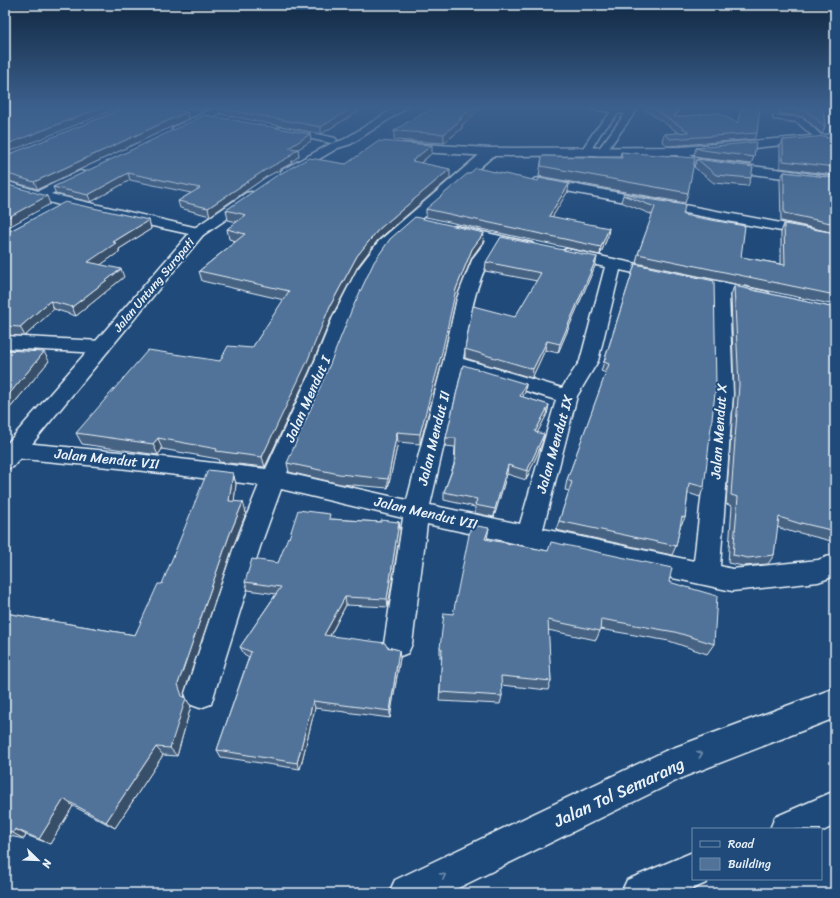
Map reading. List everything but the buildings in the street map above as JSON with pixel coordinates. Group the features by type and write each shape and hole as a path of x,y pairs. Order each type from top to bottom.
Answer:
{"main road":[{"name":"Jalan Untung Suropati","path":"9,455 198,232 269,183 328,149"},
{"path":"405,149 482,164 586,151 681,151 703,149"},
{"path":"681,151 682,156 688,160 700,163 835,181"},
{"name":"Jalan Mendut I","path":"200,693 247,547 273,478 320,373 342,317 365,270 384,244 428,223 482,164"},
{"path":"40,195 92,170"},
{"path":"525,179 835,237"},
{"path":"5,185 66,203 198,232"},
{"path":"52,211 66,203"},
{"path":"428,223 495,239 777,299"},
{"name":"Jalan Mendut II","path":"398,644 416,512 453,362 465,298 481,258 495,239"},
{"name":"Jalan Mendut IX","path":"529,536 567,396 589,360 612,274 613,263"},
{"name":"Jalan Mendut X","path":"706,575 723,394 720,286"},
{"path":"5,342 101,347"},
{"path":"453,362 567,396"},
{"name":"Jalan Mendut VII","path":"9,455 119,460 273,478 416,512 732,580 818,571 835,565"},
{"name":"Jalan Tol Semarang","path":"408,893 677,763 835,702"},
{"path":"789,828 835,808"},
{"path":"640,893 692,870"}]}
